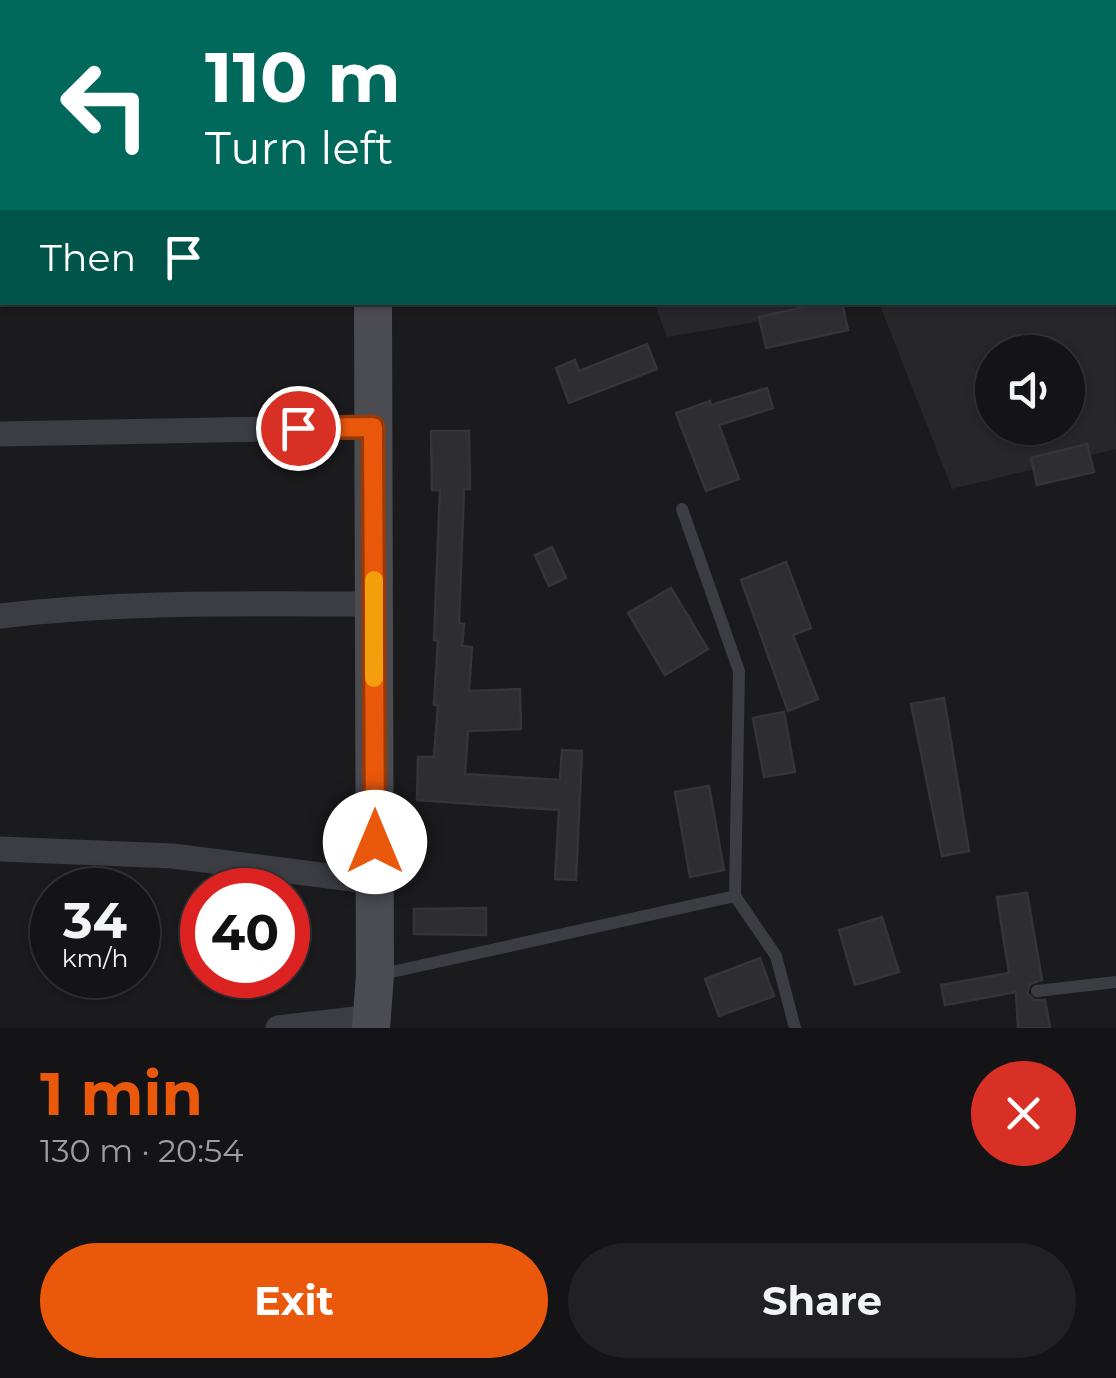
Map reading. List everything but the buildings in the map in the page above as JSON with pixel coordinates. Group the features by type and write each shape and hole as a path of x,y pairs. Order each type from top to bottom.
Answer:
{"street":[{"path":"278,1028 372,1022 376,975 372,305"},
{"path":"0,434 373,427"},
{"path":"0,616 59,609 214,604 374,604"},
{"path":"0,849 173,856 375,882"}],"lane":[{"path":"682,510 739,671 735,896 776,956 795,1028"},
{"path":"376,975 735,896"},
{"path":"1038,991 1116,982"}],"shaded area":[{"path":"655,305 858,305 667,337"},
{"path":"880,305 1116,305 1116,449 952,489"}],"slow traffic":[{"path":"374,580 374,678"}],"route":[{"path":"298,428 373,427 375,842"}]}
